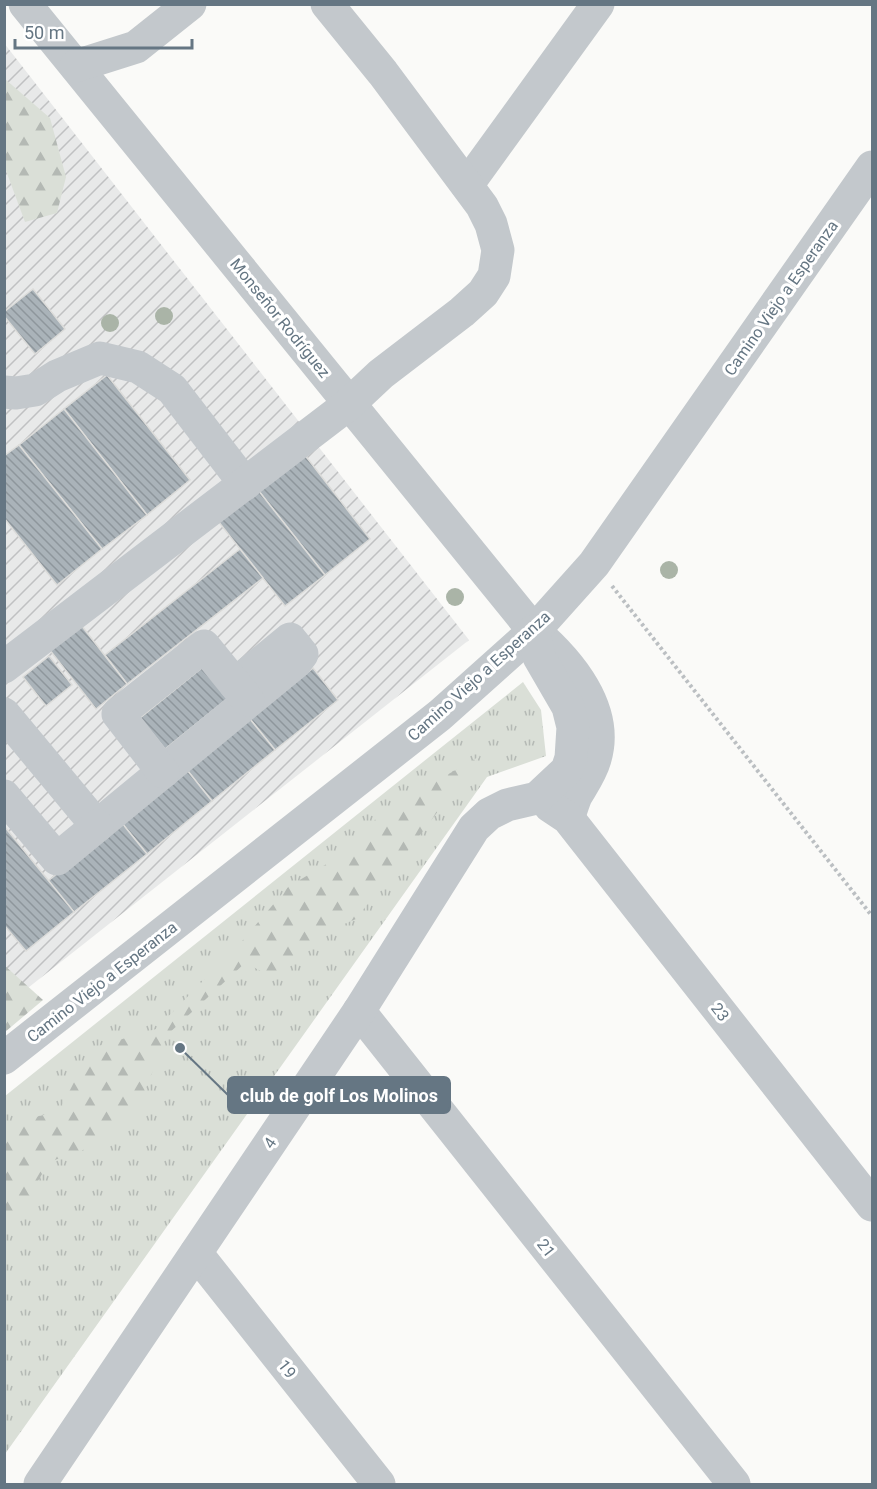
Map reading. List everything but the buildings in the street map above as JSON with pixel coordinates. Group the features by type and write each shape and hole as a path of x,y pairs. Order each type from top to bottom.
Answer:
{"street":[{"name":"Monseñor Rodríguez","path":"25,4 534,631"},
{"path":"76,66 136,47 190,4"},
{"path":"4,667 349,404 410,350 462,312 483,293 494,276 498,250 487,215 383,73 327,4"},
{"path":"467,185 598,4"},
{"name":"Camino Viejo a Esperanza","path":"4,1058 440,715 534,631 594,564 873,167"},
{"path":"4,392 35,390 57,376 100,358 138,367 172,389 245,484"},
{"path":"534,631 539,657 568,707 573,727 574,746 559,799"},
{"path":"44,761 4,794 57,859 163,772 242,693 204,646 118,714 163,772"},
{"path":"4,714 98,826"},
{"name":"4","path":"40,1485 359,1011 474,828 489,814 507,805 559,799"},
{"name":"23","path":"559,799 873,1205"},
{"name":"21","path":"359,1011 734,1485"},
{"name":"19","path":"196,1253 379,1485"}],"path":[{"path":"594,564 873,916"}],"shaded area":[{"path":"4,43 469,640 5,1006 4,1006"}],"green space":[{"path":"5,79 50,118 66,177 57,213 25,222 5,168"},
{"path":"523,682 541,710 546,756 487,777 5,1454 5,1096"},
{"path":"480,756 356,919 316,936 271,976 245,963 167,1035 138,1108 97,1145 49,1162 20,1212 5,1223 5,1125 59,1111 92,1048 156,1029 242,941 288,887 365,841 377,815"},
{"path":"4,965 43,1000 5,1032 4,1032"}],"place":[{"name":"club de golf Los Molinos","path":"180,1048"}]}
